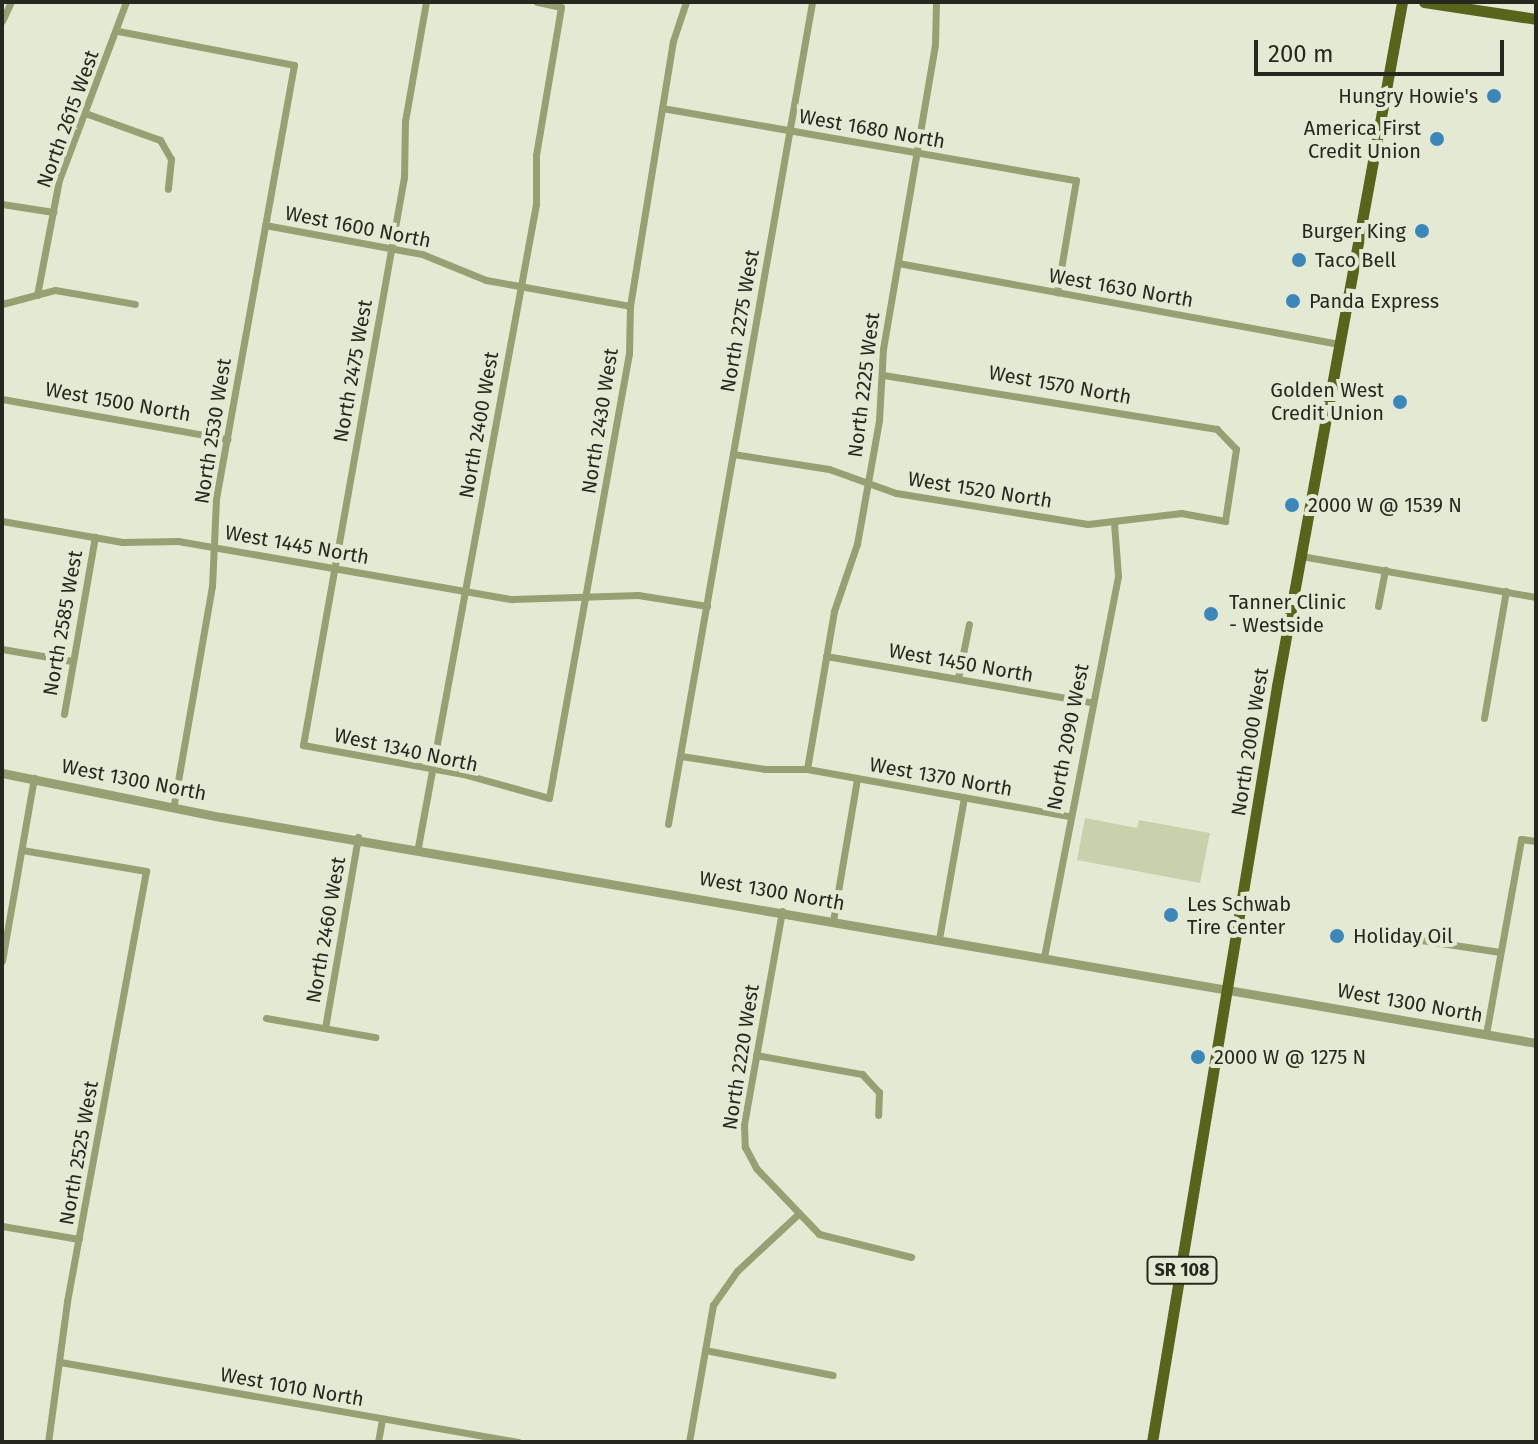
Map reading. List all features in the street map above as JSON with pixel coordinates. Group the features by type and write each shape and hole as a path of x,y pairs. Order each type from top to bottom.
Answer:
{"main road":[{"name":"North 2000 West","path":"1152,1442 1301,556 1402,2"},
{"path":"1424,2 1536,19"}],"street":[{"path":"2,21 11,2"},
{"name":"North 2615 West","path":"37,295 59,180 118,31 126,2"},
{"name":"North 2475 West","path":"303,745 404,177 405,121 426,2"},
{"name":"North 2400 West","path":"418,847 520,286 561,7 537,2"},
{"name":"North 2430 West","path":"549,798 629,353 630,306 673,41 686,2"},
{"name":"North 2275 West","path":"668,824 812,2"},
{"name":"North 2225 West","path":"807,769 826,656 867,484 898,263 935,44 936,2"},
{"name":"North 2530 West","path":"118,31 294,65 227,439 213,547 212,586 174,803"},
{"name":"West 1680 North","path":"662,108 1076,180 1057,292"},
{"path":"85,113 160,140 171,159 168,189"},
{"path":"2,204 53,212"},
{"name":"West 1600 North","path":"265,225 391,248 520,286 630,306"},
{"name":"West 1630 North","path":"898,263 1338,344"},
{"path":"2,304 55,290 135,304"},
{"name":"West 1570 North","path":"883,375 1217,429 1229,437 1236,465 1225,521"},
{"name":"West 1500 North","path":"2,399 227,439"},
{"name":"West 1520 North","path":"733,454 829,469 867,484 1088,524 1181,513 1225,521"},
{"name":"West 1445 North","path":"2,521 95,537 213,547 523,599 586,595"},
{"name":"North 2090 West","path":"1044,957 1090,702 1118,576 1114,523"},
{"name":"North 2585 West","path":"64,714 95,537"},
{"path":"1301,556 1536,597"},
{"path":"1378,606 1385,570"},
{"path":"1484,718 1506,591"},
{"path":"586,595 638,595 707,606"},
{"path":"958,678 969,624"},
{"path":"2,649 72,661"},
{"name":"West 1450 North","path":"826,656 1090,702"},
{"name":"West 1340 North","path":"303,745 433,769 549,798"},
{"name":"West 1370 North","path":"681,756 765,769 807,769 1069,816"},
{"name":"West 1300 North","path":"2,773 174,803 221,817 358,836 1536,1043"},
{"path":"2,961 34,778"},
{"path":"833,921 857,779"},
{"path":"939,939 964,797"},
{"name":"North 2460 West","path":"325,1028 358,836"},
{"path":"1486,1034 1521,839 1536,841"},
{"name":"North 2525 West","path":"22,850 146,871 79,1239 48,1442"},
{"name":"North 2220 West","path":"782,911 756,1055 745,1147 756,1168 797,1215 834,1242 911,1257"},
{"path":"1421,940 1500,952"},
{"path":"266,1018 375,1037"},
{"path":"756,1055 862,1074 879,1092 878,1115"},
{"path":"689,1442 705,1350 722,1288 797,1215"},
{"path":"2,1226 79,1239"},
{"path":"705,1350 833,1375"},
{"name":"West 1010 North","path":"60,1362 518,1442"},
{"path":"378,1442 382,1419"}],"green space":[{"path":"1085,818 1137,828 1139,820 1210,833 1200,883 1077,860"}],"place":[{"name":"Hungry Howie's","path":"1494,96"},
{"name":"America First Credit Union","path":"1437,139"},
{"name":"Burger King","path":"1422,231"},
{"name":"Taco Bell","path":"1299,260"},
{"name":"Panda Express","path":"1293,301"},
{"name":"Golden West Credit Union","path":"1400,402"},
{"name":"2000 W @ 1539 N","path":"1292,505"},
{"name":"Tanner Clinic - Westside","path":"1211,614"},
{"name":"Les Schwab Tire Center","path":"1171,915"},
{"name":"Holiday Oil","path":"1337,936"},
{"name":"2000 W @ 1275 N","path":"1198,1057"}]}
